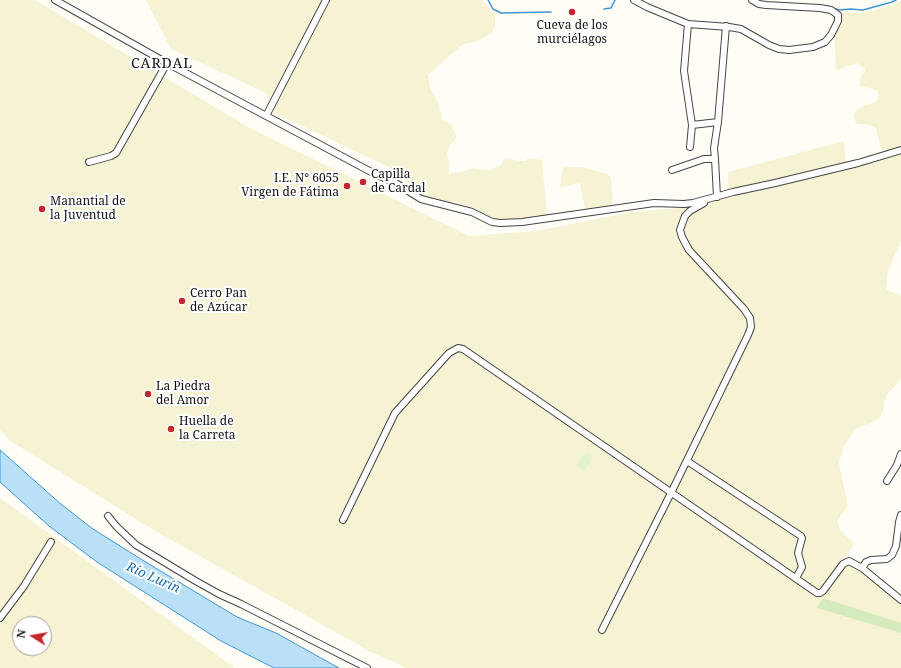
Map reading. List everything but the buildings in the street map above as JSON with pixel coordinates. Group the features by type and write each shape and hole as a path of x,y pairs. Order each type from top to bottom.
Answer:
{"street":[{"path":"55,0 64,2 167,63 375,174 394,182 422,199 472,212 492,222 522,222 654,203 684,204 858,163 901,150"},
{"path":"266,116 326,0"},
{"path":"634,0 647,8 688,24 726,26 741,29 769,45 779,48 800,49 813,47 825,42 831,35 838,21 838,15 831,10 766,5 759,4 752,0"},
{"path":"688,24 684,79 692,125 690,147"},
{"path":"714,198 714,148 718,122 726,26"},
{"path":"89,162 111,156 116,153 167,63"},
{"path":"692,125 718,122"},
{"path":"672,170 704,159 715,159"},
{"path":"602,630 687,461 751,327 750,318 744,309 689,250 682,237 680,230 685,216 690,211 714,198"},
{"path":"343,520 395,414 449,353 458,348 463,349 817,593 820,593 845,562 851,561 862,568 901,600"},
{"path":"887,481 897,465 901,454"},
{"path":"687,461 801,536 798,553 802,567 796,578"},
{"path":"862,568 866,562 871,560 887,559 892,555 896,546 901,515"},
{"path":"108,516 136,545 194,580 367,668"},
{"path":"0,618 24,586 51,542"}],"shaded area":[{"path":"0,0 35,0 250,128 469,236 536,231 632,212 691,207 727,195 781,185 901,154 901,241 888,271 886,289 901,296 901,379 886,396 883,411 880,417 873,422 855,429 843,448 839,463 848,506 837,521 841,531 854,544 844,559 853,564 901,605 901,668 407,668 371,652 155,531 9,440 0,430"},
{"path":"146,0 482,0 495,15 495,28 491,33 480,40 462,45 428,75 430,88 439,104 442,119 451,125 456,135 456,139 451,144 447,153 449,174 473,168 490,170 500,166 505,158 520,161 525,161 528,158 542,160 547,216 496,220 475,208 454,202 443,202 426,198 414,191 403,176 397,171 275,113 266,93 171,49"},
{"path":"901,0 901,145 889,151 881,149 876,128 870,125 857,124 854,119 856,111 861,107 874,103 878,99 878,91 859,85 861,76 866,70 857,63 836,70 834,35 841,25 841,15 839,11 859,13 872,11 893,5"},
{"path":"844,141 846,164 728,191 728,172"},
{"path":"563,167 583,167 608,174 611,179 613,207 585,210 580,183 560,187"},
{"path":"0,498 235,668 0,668"}],"green space":[{"path":"586,451 594,456 584,471 576,465"},
{"path":"823,598 901,623 901,633 817,608"}],"water":[{"name":"Río Lurín","path":"0,450 62,505 93,529 237,617 276,633 339,668 274,668 221,641 97,562 49,526 0,482"}],"waterway":[{"path":"488,0 493,9 501,13 551,12"},
{"path":"604,9 611,8 615,0"},
{"path":"832,8 840,10 863,10 896,0"}],"place":[{"name":"Cueva de los murciélagos","path":"572,12"},
{"name":"Capilla de Cardal","path":"363,182"},
{"name":"I.E. N° 6055 Virgen de Fátima","path":"347,186"},
{"name":"Manantial de la Juventud","path":"42,209"},
{"name":"Cerro Pan de Azúcar","path":"182,301"},
{"name":"La Piedra del Amor","path":"148,394"},
{"name":"Huella de la Carreta","path":"171,429"}],"district":[{"name":"CARDAL","path":"162,64"}]}
